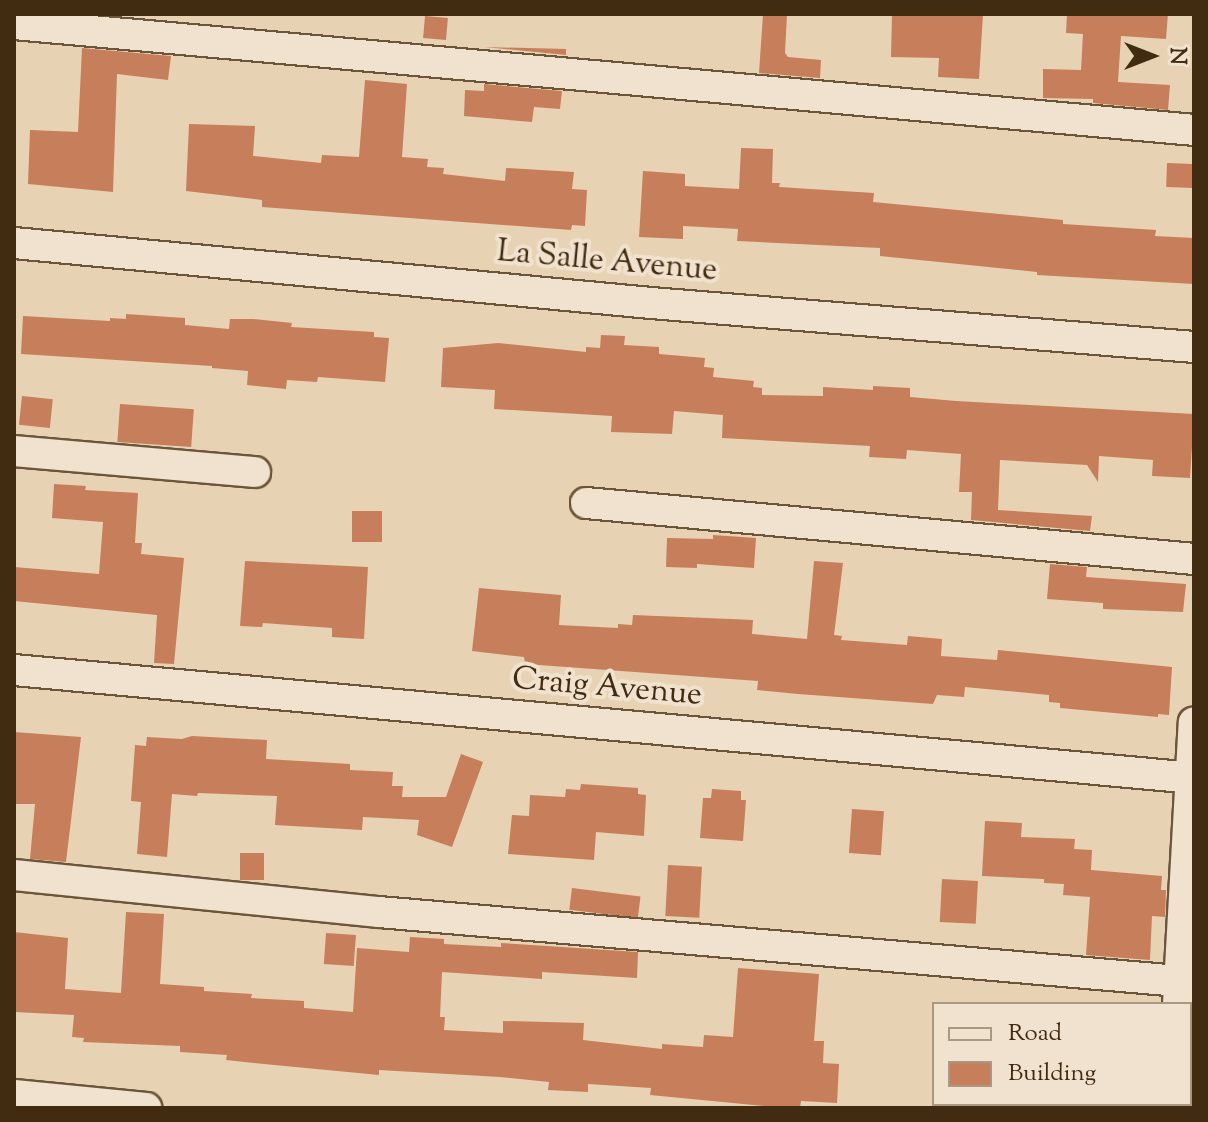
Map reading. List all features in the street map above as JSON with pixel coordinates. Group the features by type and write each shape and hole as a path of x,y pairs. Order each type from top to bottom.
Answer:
{"street":[{"path":"14,24 1194,130"},
{"name":"La Salle Avenue","path":"14,243 651,303 1194,347"},
{"path":"14,451 255,472"},
{"path":"586,503 1194,559"},
{"name":"Craig Avenue","path":"14,670 1193,778"},
{"path":"14,875 1178,993 1194,722"},
{"path":"14,1095 146,1108"}],"building":[{"path":"763,14 787,14 785,53 788,57 821,60 820,78 759,73"},
{"path":"892,14 983,14 979,79 938,77 939,58 891,57"},
{"path":"1067,14 1168,14 1166,39 1121,36 1118,82 1170,85 1168,110 1093,103 1093,99 1043,98 1043,69 1081,70 1083,34 1066,33"},
{"path":"425,16 448,18 446,40 423,38"},
{"path":"484,47 566,49 566,55"},
{"path":"82,48 171,56 168,80 117,74 113,192 28,184 30,130 78,132"},
{"path":"365,80 407,84 402,157 428,159 427,167 444,168 443,174 505,181 506,168 574,172 572,189 587,190 585,226 572,225 571,230 262,207 262,200 186,191 189,124 255,126 253,156 321,163 322,155 359,157"},
{"path":"484,84 562,91 560,109 534,107 532,122 464,116 465,90 484,91"},
{"path":"741,148 773,149 772,183 780,183 779,187 874,193 873,202 1063,220 1063,224 1156,230 1155,236 1194,238 1194,284 1037,275 1037,272 880,256 880,248 737,241 738,229 683,226 683,239 639,237 643,171 685,174 685,186 739,189"},
{"path":"1167,163 1194,164 1193,188 1166,187"},
{"path":"126,314 185,318 185,325 229,329 230,319 253,319 292,323 291,327 374,332 374,337 389,338 385,382 318,377 317,382 287,380 286,389 247,385 248,371 212,366 21,354 23,316 110,321 110,318 126,319"},
{"path":"601,335 625,336 624,345 659,347 659,354 705,358 704,367 714,368 713,377 754,381 753,387 762,388 762,395 823,396 823,387 873,390 873,386 910,388 910,397 1194,414 1190,478 1152,476 1153,460 1099,456 1098,482 1087,465 1000,460 998,510 1092,516 1090,531 971,520 972,492 959,492 961,454 907,450 906,459 869,457 870,446 722,438 723,415 674,411 672,434 611,432 612,416 494,409 495,390 441,387 443,348 498,343 586,352 586,347 600,348"},
{"path":"22,396 53,399 50,428 19,425"},
{"path":"120,404 194,409 191,447 117,442"},
{"path":"54,484 86,486 85,490 138,493 135,543 142,543 141,554 184,558 174,664 154,663 157,615 14,601 14,567 99,574 103,522 52,518"},
{"path":"352,511 382,511 382,542 352,542"},
{"path":"713,535 756,538 754,568 697,564 697,568 666,567 667,538 713,539"},
{"path":"245,561 368,567 364,639 332,637 332,628 263,623 262,627 240,626"},
{"path":"814,561 843,563 834,635 842,636 841,640 907,645 908,636 942,639 941,656 997,660 998,650 1172,667 1169,715 1158,714 1158,717 1060,708 1060,703 1049,702 1049,695 965,687 964,697 937,695 933,704 798,694 757,690 758,681 525,664 524,657 472,651 479,588 561,595 559,625 618,628 618,624 632,625 633,615 753,620 752,634 807,639"},
{"path":"1050,564 1087,567 1086,577 1186,584 1183,612 1103,609 1103,603 1047,599"},
{"path":"14,732 81,737 66,862 30,859 35,804 14,804"},
{"path":"192,736 267,740 266,759 350,764 350,770 393,772 392,786 403,786 402,797 446,797 461,754 483,762 452,847 417,835 419,820 363,817 362,830 275,825 277,796 198,793 197,796 172,794 167,857 137,854 141,802 131,801 135,745 146,746 147,737 182,739"},
{"path":"581,784 638,788 638,794 646,795 644,836 596,832 594,860 508,854 512,815 529,816 530,795 565,797 566,789 580,790"},
{"path":"712,789 741,791 741,800 746,800 743,841 700,838 703,798 711,798"},
{"path":"852,809 884,811 881,855 849,853"},
{"path":"985,821 1022,823 1021,837 1075,839 1074,849 1092,850 1091,870 1162,876 1161,890 1166,890 1165,917 1152,916 1150,960 1086,955 1090,897 1063,895 1064,884 1044,883 1044,879 982,876"},
{"path":"240,853 264,853 264,880 240,880"},
{"path":"668,865 702,867 699,918 665,916"},
{"path":"942,879 978,881 976,924 940,922"},
{"path":"572,888 640,896 638,918 569,910"},
{"path":"126,912 164,914 160,984 252,994 251,998 304,1001 304,1008 353,1012 357,948 409,952 410,937 444,939 444,944 501,947 501,943 638,952 637,978 542,972 542,979 442,972 440,1017 445,1017 444,1030 503,1033 503,1021 584,1023 583,1040 662,1049 662,1044 703,1047 704,1035 733,1037 738,968 819,974 814,1041 824,1041 823,1063 839,1064 837,1103 801,1101 800,1108 774,1107 650,1095 651,1088 588,1084 588,1092 548,1090 549,1082 500,1077 379,1070 379,1075 226,1060 227,1055 180,1052 180,1046 83,1042 84,1038 72,1037 74,1015 14,1012 14,932 68,938 65,989 121,993"},
{"path":"326,933 356,935 354,966 324,964"}]}
